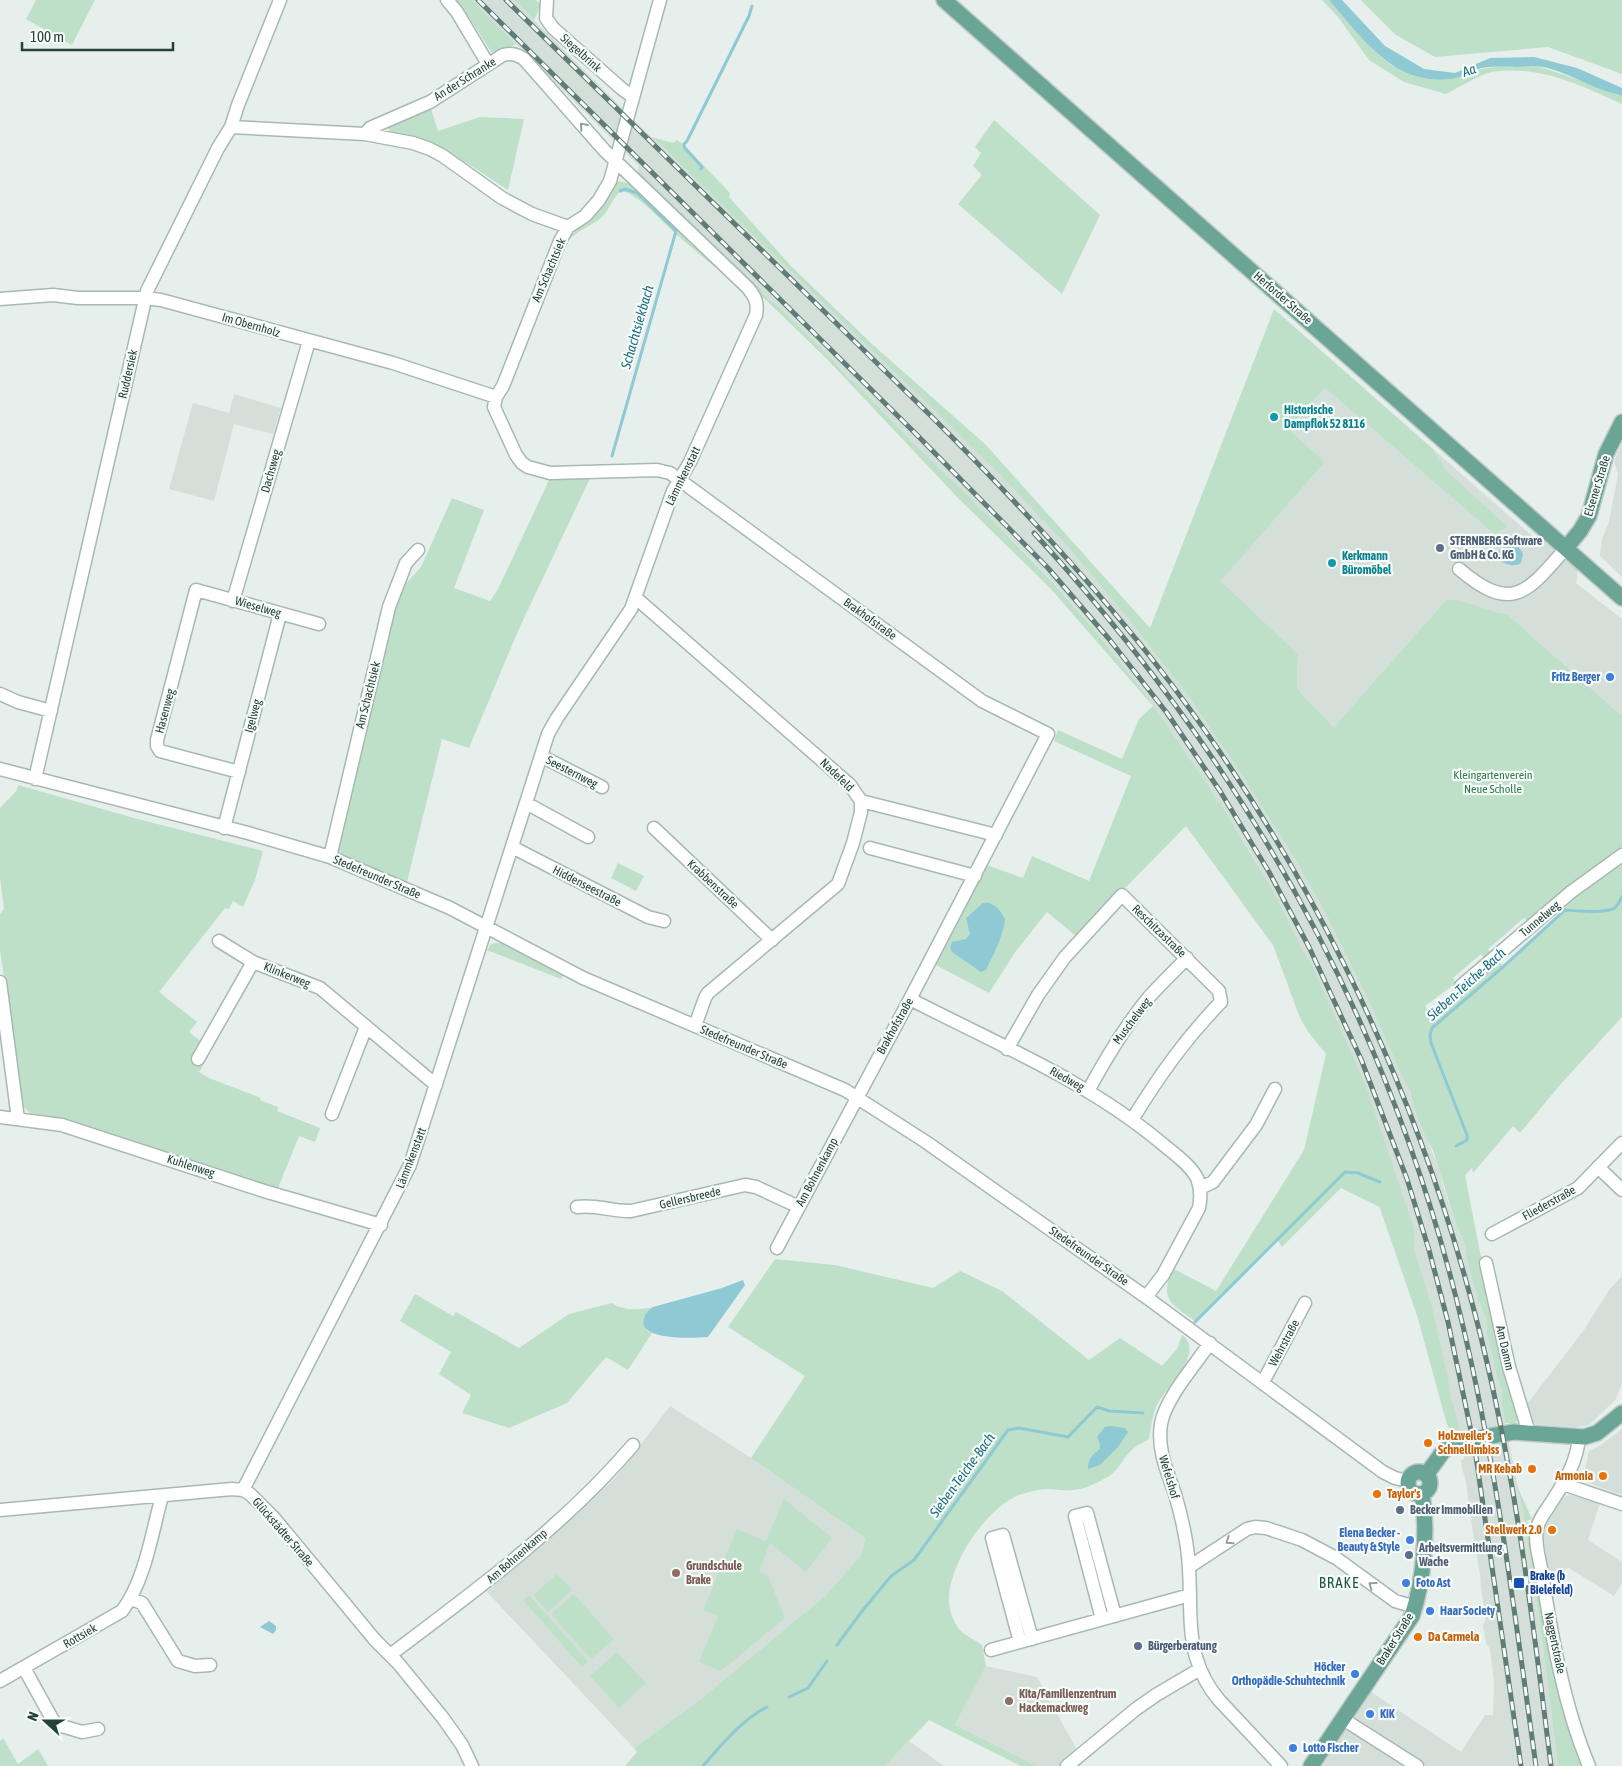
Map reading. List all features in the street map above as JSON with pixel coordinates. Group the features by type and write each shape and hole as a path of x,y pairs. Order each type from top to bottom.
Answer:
{"main road":[{"name":"Herforder Straße","path":"944,0 1622,598"},
{"name":"Elsener Straße","path":"1566,548 1580,532 1589,516 1606,454 1622,422"},
{"path":"1426,1475 1442,1453 1454,1444 1507,1433 1579,1437 1597,1433 1622,1413"},
{"path":"1419,1472 1426,1475 1430,1481 1427,1491 1422,1494 1412,1491 1408,1486 1408,1481 1414,1473 1419,1472"},
{"name":"Braker Straße","path":"1311,1766 1409,1622 1419,1593 1425,1530 1422,1494"}],"street":[{"name":"Ruddersiek","path":"36,774 146,298 218,148 231,127 280,0"},
{"path":"447,0 457,12 488,64"},
{"name":"Siegelbrink","path":"547,0 546,18 554,28 622,89 633,96"},
{"name":"Am Schachtsiek","path":"495,402 560,241 568,227 585,216 599,200 610,182 660,0"},
{"name":"An der Schranke","path":"365,134 370,128 430,102 503,55 512,53 524,59 616,162"},
{"path":"231,127 365,134 413,143 430,149 467,172 502,198 532,214 568,227"},
{"name":"Lämmkenstatt","path":"243,1490 381,1225 410,1165 548,734 556,718 631,609 673,491 690,462 756,315 756,297 748,288 616,162"},
{"name":"Im Obernholz","path":"0,299 52,295 78,298 146,298 162,300 393,363 495,402"},
{"name":"Dachsweg","path":"233,600 309,341"},
{"name":"Brakhofstraße","path":"495,402 516,455 522,463 537,470 550,473 657,470 670,474 982,702 1048,734 910,1000 857,1097"},
{"path":"1459,569 1482,587 1494,593 1507,595 1520,592 1531,586 1566,548"},
{"name":"Am Schachtsiek","path":"332,851 389,607 406,563 418,550"},
{"name":"Wieselweg","path":"196,590 319,624"},
{"name":"Hasenweg","path":"196,590 157,746 160,751 239,772"},
{"name":"Nadefeld","path":"636,598 850,785 861,801 861,812 853,843 838,884 708,992 695,1026"},
{"name":"Igelweg","path":"225,823 280,614"},
{"path":"0,694 18,702 51,711"},
{"name":"Seesternweg","path":"541,756 602,787"},
{"name":"Stedefreunder Straße","path":"0,770 36,774 225,823 248,833 332,851 487,927 578,976 827,1082 857,1097 926,1142 1146,1297 1383,1472 1395,1478 1408,1481"},
{"path":"861,801 996,835"},
{"path":"526,803 588,837"},
{"name":"Krabbenstraße","path":"654,828 772,940"},
{"name":"Hiddenseestraße","path":"512,847 648,917 664,921"},
{"path":"870,848 975,876"},
{"name":"Tunnelweg","path":"1461,986 1571,892 1622,855"},
{"name":"Reschitzastraße","path":"1007,1049 1038,995 1065,957 1122,895 1219,991 1220,1002 1174,1054 1132,1120"},
{"name":"Klinkerweg","path":"219,941 253,962 320,988 436,1085"},
{"name":"Muschelweg","path":"1088,1091 1103,1063 1133,1018 1187,958"},
{"name":"Klinkerweg","path":"198,1059 253,962"},
{"path":"0,982 18,1119"},
{"name":"Riedweg","path":"910,1000 1088,1091 1132,1120 1187,1165 1197,1178 1200,1188"},
{"path":"332,1114 366,1027"},
{"path":"1146,1297 1163,1275 1195,1216 1201,1198 1200,1188 1213,1182 1256,1125 1275,1089"},
{"name":"Am Bohnenkamp","path":"777,1248 857,1097"},
{"name":"Kuhlenweg","path":"0,1117 62,1124 264,1190 381,1225"},
{"name":"Fliederstraße","path":"1492,1234 1578,1188 1622,1143"},
{"path":"1598,1167 1622,1190"},
{"name":"Gellersbreede","path":"577,1207 591,1206 621,1212 632,1212 750,1185 799,1207"},
{"name":"Am Damm","path":"1486,1263 1509,1367 1529,1433"},
{"name":"Wehrstraße","path":"1263,1382 1305,1303"},
{"name":"Wefelshof","path":"1210,1343 1171,1399 1164,1413 1160,1433 1162,1456 1177,1504 1189,1567 1192,1639 1204,1679 1219,1700 1281,1766"},
{"name":"Naggertstraße","path":"1579,1437 1575,1460 1563,1484 1539,1522 1536,1538 1560,1668 1574,1725 1589,1766"},
{"name":"Am Bohnenkamp","path":"390,1655 481,1587 567,1513 602,1480 633,1445"},
{"path":"1563,1484 1622,1504"},
{"name":"Glückstädter Straße","path":"0,1510 232,1489 243,1490 256,1499 274,1518 454,1732 472,1766"},
{"name":"Rottsiek","path":"0,1681 122,1611 131,1599 138,1582 162,1496"},
{"path":"1087,1513 1109,1617 1075,1516 1087,1513"},
{"path":"1189,1567 1248,1529 1255,1527 1266,1528 1302,1540 1323,1550 1394,1601 1415,1607"},
{"path":"1003,1535 1026,1640 992,1538 1003,1535"},
{"path":"991,1650 1190,1595"},
{"path":"131,1599 142,1603 178,1661 195,1666 210,1665"},
{"path":"24,1668 55,1724 82,1732 98,1729"},
{"path":"1067,1766 1156,1694 1200,1669"},
{"path":"1343,1718 1417,1766"}],"shaded area":[{"path":"472,0 514,0 637,123 1003,478 1069,548 1130,621 1189,697 1295,859 1323,908 1372,1008 1400,1072 1408,1085 1414,1108 1440,1171 1443,1186 1465,1245 1477,1297 1486,1318 1487,1334 1502,1391 1501,1399 1523,1512 1542,1639 1558,1766 1322,1766 1371,1692 1461,1752 1485,1715 1493,1715 1494,1683 1490,1649 1486,1643 1483,1626 1486,1619 1466,1482 1462,1468 1461,1460 1464,1459 1460,1432 1453,1434 1447,1424 1417,1315 1264,878 1254,858 1220,803 1217,803 1208,785 1149,699 1056,585 970,497 911,441 858,385 847,377 832,359 775,303 768,299 759,287 638,170 639,166"},
{"path":"1325,388 1494,534 1508,527 1446,470 1433,449 1539,542 1545,540 1578,570 1576,583 1622,619 1622,716 1507,614 1484,610 1469,603 1446,600 1334,727 1301,693 1297,685 1298,654 1221,581 1325,462 1288,430"},
{"path":"234,394 281,408 273,434 234,424 214,501 169,489 193,403 229,413"},
{"path":"1622,443 1622,577 1600,556 1602,539 1609,522 1618,474 1614,461"},
{"path":"1622,1276 1622,1383 1616,1399 1589,1425 1576,1427 1535,1424 1529,1419 1524,1408 1584,1330 1609,1290"},
{"name":"Grundschule Brake","path":"670,1406 751,1458 865,1538 862,1554 826,1595 702,1698 634,1748 487,1592 616,1477"},
{"path":"1622,1429 1622,1495 1591,1484 1586,1480 1584,1473 1589,1451 1601,1445"},
{"path":"1570,1495 1600,1503 1588,1540 1622,1562 1622,1583 1614,1596 1569,1568 1548,1573 1543,1531 1559,1502 1564,1497"},
{"name":"Kita/Familienzentrum Hackemackweg","path":"986,1666 1037,1677 1078,1752 1061,1766 1037,1766 955,1725"},
{"path":"909,1741 944,1766 885,1766"}],"green space":[{"path":"36,0 95,0 72,45 26,19"},
{"path":"455,0 472,0 516,44 494,56 463,8"},
{"path":"514,0 536,0 541,5 534,20"},
{"path":"1322,0 1329,0 1373,50 1391,65 1467,76 1475,70 1500,66 1534,65 1622,96 1622,104 1559,78 1527,71 1487,73 1446,94 1404,82 1369,60 1338,17"},
{"path":"1361,0 1622,0 1622,74 1548,47 1435,57 1396,35"},
{"path":"430,106 438,131 480,117 524,119 508,190 470,165 435,147 392,134 386,125"},
{"path":"994,120 1100,215 1062,294 958,204 982,175 973,166 981,153 975,147"},
{"name":"Kleingartenverein Neue Scholle","path":"652,137 673,143 677,140 684,145 730,193 729,197 792,267 872,344 985,444 1150,628 1274,309 1433,449 1446,470 1508,527 1494,534 1325,388 1288,429 1325,462 1221,581 1298,654 1297,685 1301,693 1334,727 1446,600 1459,600 1507,614 1622,716 1622,849 1573,883 1529,922 1524,918 1488,949 1492,954 1485,959 1481,954 1453,978 1456,983 1425,1006 1432,1017 1500,963 1503,965 1581,893 1622,863 1622,1017 1559,1086 1520,1133 1513,1126 1473,1173 1472,1168 1465,1175 1480,1252 1519,1418 1515,1424 1505,1423 1501,1399 1502,1391 1487,1334 1486,1318 1477,1297 1465,1245 1456,1224 1433,1150 1414,1108 1410,1091 1323,908 1295,859 1243,777 1189,697 1130,621 1069,548 1003,478 933,409"},
{"path":"638,170 759,287 768,299 775,303 832,359 847,377 858,385 911,441 985,512 1055,585 1092,627 1149,699 1208,785 1217,803 1220,802 1274,893 1313,967 1366,1086 1414,1228 1414,1250 1432,1307 1451,1400 1460,1431 1453,1434 1447,1424 1417,1315 1380,1207 1341,1188 1282,1247 1277,1239 1195,1321 1170,1301 1167,1282 1174,1269 1216,1291 1304,1150 1326,1054 1300,1018 1273,945 1186,826 1077,937 1047,912 1016,951 989,993 934,964 987,865 1023,878 1032,856 1089,881 1131,776 1054,741 1058,730 1122,759 1139,719 1153,706 1050,588 957,497 826,358 636,175"},
{"path":"619,181 631,184 733,282 643,203 628,193 621,191 602,217 571,238 569,237 601,204 613,185"},
{"path":"551,476 591,476 518,631 469,748 442,739 407,882 342,855 337,847 385,646 401,589 421,567 452,498 484,510 454,588 490,601 498,589"},
{"path":"18,785 134,818 263,851 255,880 243,907 233,901 229,909 225,908 159,992 197,1022 189,1032 202,1042 192,1060 203,1066 199,1072 209,1078 261,1098 260,1100 278,1107 277,1111 320,1128 315,1142 299,1136 278,1188 65,1118 34,1114 23,1106 0,950 0,914 4,909 0,877 0,808 17,790"},
{"path":"618,863 644,876 636,891 611,878"},
{"path":"503,943 563,975 561,979 487,950 491,944"},
{"path":"775,1259 835,1265 933,1288 960,1271 1002,1291 1089,1360 1120,1338 1162,1366 1177,1349 1182,1335 1188,1342 1187,1360 1157,1405 1149,1439 1130,1451 1113,1473 1094,1484 1078,1490 1049,1489 1034,1491 1019,1495 1006,1502 980,1527 959,1560 949,1595 950,1610 952,1617 963,1633 982,1645 986,1666 955,1725 1037,1766 1021,1766 929,1720 885,1766 625,1766 637,1752 634,1748 702,1698 826,1595 862,1554 865,1538 751,1458 805,1376 728,1327"},
{"path":"415,1294 453,1316 456,1312 519,1348 569,1314 612,1303 616,1306 632,1309 653,1307 649,1310 647,1331 652,1333 628,1370 606,1357 567,1403 509,1428 462,1413 471,1395 439,1374 451,1352 400,1321"},
{"path":"1518,1488 1532,1519 1527,1521 1528,1528 1531,1530 1550,1654 1570,1733 1582,1766 1558,1766 1542,1639"},
{"path":"784,1499 832,1538 806,1572 770,1543 759,1572 768,1576 785,1618 721,1671 699,1662 718,1616 703,1610 737,1529 766,1541"},
{"path":"557,1574 572,1590 548,1612 533,1595"},
{"path":"574,1594 614,1639 591,1659 551,1614"},
{"path":"529,1595 588,1661 582,1667 523,1600"},
{"path":"617,1652 646,1683 619,1708 590,1676"},
{"path":"3,1738 18,1764 38,1749 48,1766 0,1766 0,1741"}],"water":[{"name":"Aa","path":"1329,0 1342,0 1385,46 1424,69 1455,73 1490,58 1534,57 1577,68 1622,88 1622,96 1540,66 1485,67 1455,78 1434,79 1415,76 1398,68 1368,45"},
{"path":"1507,545 1519,547 1523,554 1521,563 1515,565 1508,564 1502,562 1497,557 1498,551"},
{"path":"983,903 990,903 999,909 1005,919 1003,931 995,952 986,970 981,972 952,952 950,948 952,942 966,939 970,934 966,918"},
{"path":"743,1280 745,1285 708,1337 669,1337 658,1335 649,1331 644,1326 645,1315 653,1307 722,1288"},
{"path":"1105,1427 1125,1428 1128,1432 1118,1447 1100,1465 1088,1469 1090,1459 1100,1448 1097,1437"},
{"path":"269,1621 276,1626 273,1634 260,1627"}],"waterway":[{"name":"Schachtsiekbach","path":"701,169 702,167 684,147 684,144 749,16 752,6"},
{"name":"Schachtsiekbach","path":"612,456 676,231 637,193 625,189 620,191"},
{"name":"Sieben-Teiche-Bach","path":"1456,1146 1467,1140 1467,1135 1431,1043 1430,1035 1432,1028 1565,910 1602,911 1613,909 1622,896"},
{"name":"Sieben-Teiche-Bach","path":"1195,1322 1345,1172 1358,1173 1380,1182"},
{"name":"Sieben-Teiche-Bach","path":"837,1645 891,1576 914,1560 1008,1430 1019,1428 1068,1437 1097,1407 1109,1411 1143,1413"},
{"name":"Sieben-Teiche-Bach","path":"789,1697 808,1688 827,1661"},
{"name":"Sieben-Teiche-Bach","path":"703,1766 741,1725 767,1707"}],"railway":[{"path":"478,0 914,432 1048,568 1109,639 1167,713 1220,791 1269,872 1309,947 1361,1059 1407,1179 1429,1250 1448,1322 1475,1450 1521,1766"},
{"path":"506,0 931,416 1045,534 1152,659 1207,733 1257,809 1304,889 1347,970 1385,1053 1420,1139 1450,1226 1475,1314 1501,1426 1537,1652 1551,1766"},
{"path":"1034,533 1109,620 1179,710 1242,803 1299,900 1350,1000 1394,1104 1432,1211 1462,1322 1474,1377 1495,1487 1513,1599 1536,1766"}],"place":[{"name":"Historische Dampflok 52 8116","path":"1274,417"},
{"name":"STERNBERG Software GmbH & Co. KG","path":"1440,548"},
{"name":"Kerkmann Büromöbel","path":"1332,563"},
{"name":"Fritz Berger","path":"1610,677"},
{"name":"Holzweiler's Schnellimbiss","path":"1428,1443"},
{"name":"MR Kebab","path":"1532,1469"},
{"name":"Armonia","path":"1603,1476"},
{"name":"Taylor's","path":"1377,1494"},
{"name":"Becker Immobilien","path":"1400,1510"},
{"name":"Stellwerk 2.0","path":"1552,1530"},
{"name":"Elena Becker - Beauty & Style","path":"1410,1540"},
{"name":"Arbeitsvermittlung Wache","path":"1409,1555"},
{"name":"Grundschule Brake","path":"676,1573"},
{"name":"Foto Ast","path":"1406,1583"},
{"name":"Brake (b Bielefeld)","path":"1519,1583"},
{"name":"Haar Society","path":"1430,1611"},
{"name":"Da Carmela","path":"1418,1637"},
{"name":"Bürgerberatung","path":"1138,1646"},
{"name":"Höcker Orthopädie-Schuhtechnik","path":"1355,1674"},
{"name":"Kita/Familienzentrum Hackemackweg","path":"1009,1701"},
{"name":"KiK","path":"1370,1714"},
{"name":"Lotto Fischer","path":"1293,1748"}],"district":[{"name":"BRAKE","path":"1339,1583"}]}
